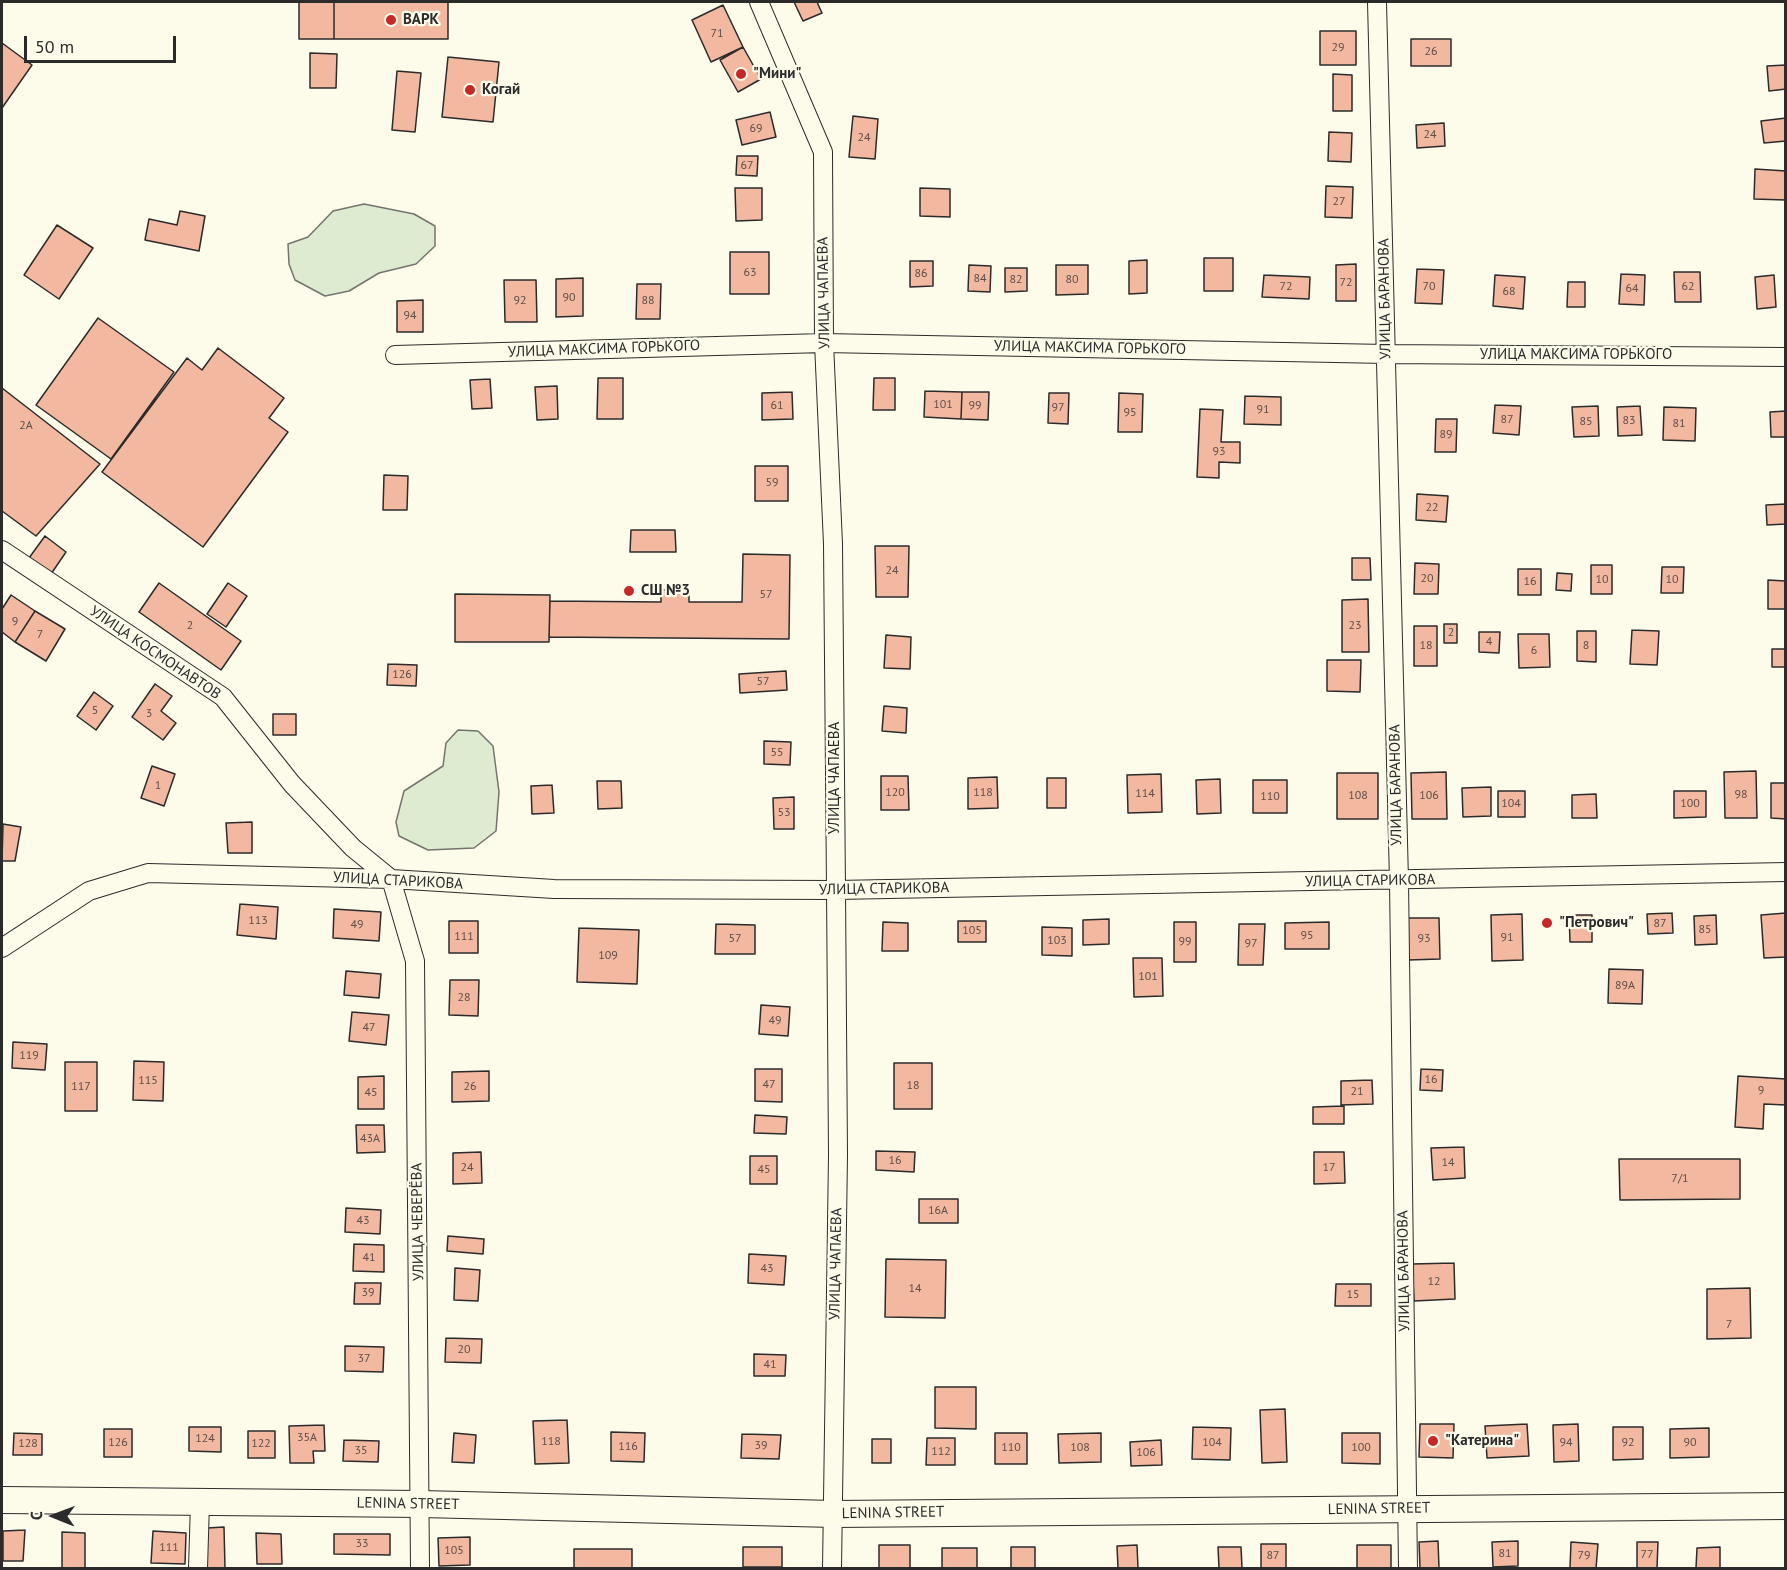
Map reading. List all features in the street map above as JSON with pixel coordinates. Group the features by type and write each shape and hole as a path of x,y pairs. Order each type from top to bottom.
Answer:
{"street":[{"name":"УЛИЦА ЧАПАЕВА","path":"759,2 823,152 824,343 833,544 838,1155 832,1569"},
{"name":"УЛИЦА БАРАНОВА","path":"1377,2 1399,881 1408,1569"},
{"name":"УЛИЦА МАКСИМА ГОРЬКОГО","path":"395,355 824,343 1386,354 1785,357"},
{"name":"УЛИЦА КОСМОНАВТОВ","path":"2,550 223,698 292,784 353,848 391,879"},
{"name":"УЛИЦА СТАРИКОВА","path":"2,948 89,891 148,873 391,879 554,889 836,890 1785,872"},
{"name":"УЛИЦА ЧЕВЕРЁВА","path":"391,879 415,961 420,1569"},
{"name":"LENINA STREET","path":"2,1500 421,1504 834,1514 1785,1506"},
{"path":"198,1569 200,1503"}],"green space":[{"path":"364,204 414,214 435,226 435,246 416,264 379,273 349,291 325,296 295,280 289,264 288,244 308,237 333,211"},
{"path":"458,730 478,731 493,746 499,792 496,831 474,848 428,850 399,836 396,822 404,791 443,766 446,743"}],"building":[{"path":"299,2 334,2 334,39 299,39"},
{"name":"ВАРК","path":"334,2 448,2 448,39 334,39"},
{"path":"794,2 817,2 822,13 803,21"},
{"path":"723,5 743,47 711,62 692,20"},
{"path":"1320,31 1356,31 1356,65 1320,65"},
{"path":"1411,39 1451,39 1451,66 1411,66"},
{"path":"2,43 32,65 2,108"},
{"path":"743,47 761,79 738,92 720,60"},
{"path":"310,53 337,54 336,88 310,88"},
{"name":"Когай","path":"448,57 499,62 493,122 442,117"},
{"path":"1786,65 1786,89 1769,91 1767,66"},
{"path":"397,71 421,73 415,132 392,130"},
{"path":"1333,74 1352,75 1352,111 1333,111"},
{"path":"770,112 776,137 742,145 736,120"},
{"path":"853,116 878,119 875,159 849,157"},
{"path":"1786,118 1786,141 1764,143 1761,121"},
{"path":"1444,123 1445,146 1417,148 1416,125"},
{"path":"1329,132 1352,133 1351,162 1328,161"},
{"path":"737,156 758,156 757,176 736,175"},
{"path":"1755,169 1786,171 1786,200 1754,199"},
{"path":"1326,186 1353,187 1352,218 1325,217"},
{"path":"735,188 762,188 762,220 736,221"},
{"path":"920,188 950,189 950,217 920,216"},
{"path":"180,211 205,216 199,251 145,240 149,219 177,225"},
{"path":"57,225 93,248 59,299 24,275"},
{"path":"730,252 769,252 769,294 730,294"},
{"path":"1204,258 1233,258 1233,291 1204,291"},
{"path":"1147,260 1147,293 1129,294 1129,261"},
{"path":"910,261 933,261 933,286 910,287"},
{"path":"1356,264 1356,301 1336,301 1336,265"},
{"path":"969,265 991,266 990,292 968,291"},
{"path":"1056,265 1088,265 1088,294 1056,295"},
{"path":"1005,268 1027,268 1027,291 1005,292"},
{"path":"1417,269 1444,270 1442,304 1415,303"},
{"path":"1674,272 1700,272 1701,302 1675,302"},
{"path":"1621,274 1645,275 1644,305 1619,304"},
{"path":"1264,275 1310,277 1309,299 1262,297"},
{"path":"1495,275 1525,277 1523,309 1493,306"},
{"path":"1774,275 1776,307 1757,309 1755,277"},
{"path":"583,278 583,316 556,317 556,279"},
{"path":"504,280 536,280 537,322 505,322"},
{"path":"1568,282 1585,282 1585,307 1567,307"},
{"path":"637,284 661,284 660,319 636,319"},
{"path":"423,300 423,332 397,332 397,301"},
{"path":"98,318 174,372 111,459 36,405"},
{"path":"218,348 284,398 269,418 288,432 203,547 102,472 187,358 202,370"},
{"path":"598,378 623,378 623,419 597,419"},
{"path":"874,378 895,378 895,410 873,410"},
{"path":"490,379 492,408 472,409 470,380"},
{"path":"557,386 558,419 537,420 535,387"},
{"path":"2,388 100,464 36,536 2,511"},
{"path":"925,391 962,392 961,419 924,417"},
{"path":"792,392 793,419 762,420 762,393"},
{"path":"962,392 989,392 988,420 961,419"},
{"path":"1049,393 1069,393 1068,424 1048,423"},
{"path":"1119,393 1143,394 1142,432 1118,432"},
{"path":"1245,396 1281,397 1281,425 1244,424"},
{"path":"1495,405 1521,406 1519,435 1493,433"},
{"path":"1598,406 1599,436 1574,437 1572,407"},
{"path":"1640,406 1642,435 1618,436 1617,407"},
{"path":"1664,407 1696,408 1695,441 1663,440"},
{"path":"1200,409 1223,410 1221,442 1240,442 1240,463 1219,462 1219,478 1197,477"},
{"path":"1786,411 1786,437 1771,437 1770,412"},
{"path":"1436,419 1457,419 1456,452 1435,452"},
{"path":"755,466 788,466 788,501 755,501"},
{"path":"384,475 408,476 407,510 383,510"},
{"path":"1417,494 1448,496 1446,522 1416,520"},
{"path":"1786,504 1786,524 1767,525 1766,505"},
{"path":"631,530 675,530 676,552 630,552"},
{"path":"45,536 66,552 51,574 29,558"},
{"path":"875,546 909,546 908,597 876,597"},
{"path":"743,554 790,555 789,639 549,637 550,601 661,602 661,590 689,590 689,602 742,602"},
{"path":"1352,558 1370,558 1371,580 1352,580"},
{"path":"1415,563 1439,564 1438,594 1414,594"},
{"path":"1591,565 1612,565 1612,594 1591,594"},
{"path":"1662,567 1684,567 1683,593 1661,593"},
{"path":"1518,569 1541,569 1541,595 1518,595"},
{"path":"1557,573 1572,574 1571,591 1556,590"},
{"path":"1768,580 1786,581 1786,609 1768,609"},
{"path":"159,583 241,641 221,670 139,612"},
{"path":"228,583 247,596 226,627 207,614"},
{"path":"455,594 550,595 549,642 455,642"},
{"path":"11,595 35,611 15,642 2,632 2,609"},
{"path":"1368,599 1369,652 1342,652 1342,600"},
{"path":"35,611 65,629 46,661 15,642"},
{"path":"1444,624 1457,624 1457,643 1444,643"},
{"path":"1414,626 1437,626 1437,666 1414,666"},
{"path":"1632,630 1659,631 1657,665 1630,664"},
{"path":"1577,631 1596,631 1596,662 1577,661"},
{"path":"1479,632 1500,632 1499,653 1479,652"},
{"path":"1518,634 1549,634 1550,667 1519,668"},
{"path":"886,635 911,637 910,669 884,668"},
{"path":"1772,649 1786,649 1786,667 1772,667"},
{"path":"1327,660 1361,660 1360,692 1327,691"},
{"path":"388,664 417,665 416,686 387,685"},
{"path":"786,671 787,690 740,693 739,674"},
{"path":"155,684 172,696 161,711 176,723 163,740 132,717"},
{"path":"94,692 113,706 96,730 77,716"},
{"path":"884,706 907,708 906,733 882,731"},
{"path":"273,714 296,714 296,735 273,735"},
{"path":"764,741 791,742 790,765 764,764"},
{"path":"152,766 175,774 164,806 141,798"},
{"path":"1756,771 1757,818 1725,818 1724,772"},
{"path":"1446,772 1447,819 1412,819 1411,773"},
{"path":"1337,773 1378,773 1378,819 1337,819"},
{"path":"1161,774 1162,812 1128,813 1127,775"},
{"path":"881,776 908,776 909,810 881,810"},
{"path":"997,777 998,808 968,809 968,778"},
{"path":"1047,778 1066,778 1066,808 1047,808"},
{"path":"1220,779 1221,813 1197,814 1196,780"},
{"path":"1253,780 1287,780 1287,813 1253,813"},
{"path":"597,781 621,781 622,808 598,809"},
{"path":"1771,783 1786,783 1786,819 1771,818"},
{"path":"552,785 554,813 532,814 531,786"},
{"path":"1491,787 1491,816 1463,817 1462,788"},
{"path":"1498,791 1525,791 1525,817 1498,817"},
{"path":"1674,791 1706,791 1706,817 1674,818"},
{"path":"1596,794 1597,818 1572,818 1572,795"},
{"path":"794,797 794,829 774,829 773,798"},
{"path":"252,822 252,853 228,853 226,823"},
{"path":"3,824 21,827 15,861 2,861"},
{"path":"240,904 278,907 276,939 237,935"},
{"path":"334,909 381,912 379,941 333,938"},
{"path":"1672,913 1673,933 1648,934 1647,914"},
{"path":"1786,913 1786,957 1764,958 1761,915"},
{"path":"1522,914 1523,960 1492,961 1491,915"},
{"path":"1569,915 1592,915 1592,942 1570,942"},
{"path":"1716,915 1717,944 1695,945 1694,916"},
{"path":"1408,918 1439,918 1440,959 1408,960"},
{"path":"1109,919 1109,944 1083,945 1083,920"},
{"path":"449,921 478,921 478,953 449,953"},
{"path":"958,921 986,921 986,942 958,942"},
{"path":"883,922 908,923 908,951 882,951"},
{"path":"1174,922 1196,922 1196,962 1174,962"},
{"path":"1329,922 1329,949 1285,949 1285,923"},
{"path":"716,924 755,925 755,954 715,954"},
{"path":"1239,924 1265,924 1263,965 1238,965"},
{"path":"1042,927 1072,928 1072,956 1042,955"},
{"path":"579,928 639,930 637,984 577,982"},
{"path":"1133,958 1162,958 1163,996 1134,997"},
{"path":"1609,969 1643,970 1642,1004 1608,1003"},
{"path":"346,971 381,974 379,998 344,995"},
{"path":"450,980 479,980 478,1016 449,1015"},
{"path":"761,1005 790,1007 788,1036 759,1034"},
{"path":"352,1012 389,1015 386,1045 349,1041"},
{"path":"13,1042 47,1044 45,1070 12,1068"},
{"path":"134,1061 164,1062 163,1101 133,1100"},
{"path":"65,1062 97,1062 97,1111 65,1111"},
{"path":"894,1063 932,1063 932,1109 894,1109"},
{"path":"755,1069 782,1069 782,1102 755,1101"},
{"path":"1421,1069 1443,1070 1442,1091 1420,1090"},
{"path":"489,1071 489,1101 452,1102 452,1072"},
{"path":"384,1076 384,1109 358,1109 358,1077"},
{"path":"1738,1076 1786,1079 1786,1105 1764,1104 1763,1129 1735,1127"},
{"path":"1372,1080 1373,1104 1341,1105 1341,1081"},
{"path":"1344,1106 1344,1124 1313,1124 1313,1107"},
{"path":"755,1115 787,1117 786,1134 754,1133"},
{"path":"356,1125 384,1125 385,1152 357,1153"},
{"path":"1464,1147 1465,1178 1433,1180 1431,1148"},
{"path":"876,1151 915,1152 914,1172 876,1170"},
{"path":"481,1152 482,1183 453,1184 453,1153"},
{"path":"1314,1152 1344,1152 1345,1183 1314,1184"},
{"path":"750,1156 777,1156 777,1184 750,1184"},
{"path":"1619,1159 1740,1159 1740,1199 1620,1200"},
{"path":"919,1199 958,1199 958,1223 919,1223"},
{"path":"346,1208 381,1210 380,1234 345,1232"},
{"path":"448,1236 484,1239 483,1254 447,1251"},
{"path":"354,1244 384,1245 384,1272 353,1271"},
{"path":"749,1254 786,1256 784,1285 748,1283"},
{"path":"886,1259 946,1260 945,1318 885,1317"},
{"path":"1454,1263 1455,1299 1414,1301 1412,1264"},
{"path":"455,1268 480,1270 478,1301 454,1300"},
{"path":"355,1283 381,1283 380,1304 354,1304"},
{"path":"1336,1284 1371,1284 1371,1306 1335,1306"},
{"path":"1750,1288 1751,1338 1707,1339 1707,1289"},
{"path":"446,1338 482,1339 481,1363 445,1362"},
{"path":"345,1346 384,1347 383,1372 345,1371"},
{"path":"754,1354 786,1355 785,1376 754,1376"},
{"path":"935,1387 976,1387 976,1429 935,1428"},
{"path":"1285,1409 1287,1462 1262,1463 1260,1410"},
{"path":"567,1420 569,1463 535,1464 533,1421"},
{"path":"1420,1424 1454,1424 1453,1458 1419,1457"},
{"path":"1527,1424 1529,1456 1487,1458 1485,1426"},
{"path":"1578,1424 1579,1461 1554,1462 1553,1425"},
{"path":"324,1425 325,1451 313,1451 314,1463 290,1463 289,1426"},
{"path":"189,1427 221,1427 221,1452 189,1451"},
{"path":"1193,1427 1231,1428 1230,1460 1192,1459"},
{"path":"1613,1427 1643,1427 1643,1459 1613,1460"},
{"path":"1709,1428 1709,1457 1670,1458 1670,1429"},
{"path":"104,1429 132,1429 132,1457 104,1457"},
{"path":"248,1431 275,1431 275,1458 248,1458"},
{"path":"611,1432 645,1433 644,1462 611,1461"},
{"path":"14,1433 42,1434 42,1455 13,1455"},
{"path":"454,1433 476,1435 474,1463 452,1462"},
{"path":"995,1433 1027,1433 1027,1464 995,1464"},
{"path":"1101,1433 1101,1462 1059,1463 1058,1434"},
{"path":"1342,1433 1380,1433 1380,1464 1342,1463"},
{"path":"742,1434 781,1435 779,1459 741,1458"},
{"path":"927,1438 955,1438 955,1465 926,1465"},
{"path":"872,1439 891,1439 891,1463 872,1463"},
{"path":"344,1440 379,1441 378,1462 343,1461"},
{"path":"1161,1440 1162,1465 1131,1466 1130,1442"},
{"path":"224,1527 225,1568 206,1568 207,1528"},
{"path":"25,1530 23,1561 3,1561 3,1531"},
{"path":"153,1531 186,1533 185,1564 151,1563"},
{"path":"62,1532 85,1533 85,1568 62,1568"},
{"path":"256,1533 281,1534 282,1564 257,1564"},
{"path":"334,1534 390,1534 390,1555 334,1554"},
{"path":"470,1537 470,1565 439,1566 438,1538"},
{"path":"1438,1541 1439,1568 1420,1568 1419,1542"},
{"path":"1518,1541 1518,1566 1493,1567 1492,1542"},
{"path":"1571,1542 1598,1544 1596,1568 1570,1568"},
{"path":"1637,1542 1658,1542 1657,1568 1637,1568"},
{"path":"1261,1544 1286,1544 1286,1568 1261,1568"},
{"path":"879,1545 910,1545 910,1568 879,1568"},
{"path":"1137,1545 1138,1568 1118,1568 1117,1546"},
{"path":"1357,1545 1391,1545 1391,1568 1357,1568"},
{"path":"743,1547 782,1547 782,1567 743,1567"},
{"path":"1011,1547 1035,1547 1035,1568 1011,1568"},
{"path":"1218,1547 1241,1547 1242,1568 1219,1568"},
{"path":"1720,1547 1720,1568 1696,1568 1697,1548"},
{"path":"942,1548 977,1548 977,1568 942,1568"},
{"path":"574,1549 632,1549 632,1568 574,1568"}],"place":[{"name":"ВАРК","path":"391,20"},
{"name":"\"Мини\"","path":"741,74"},
{"name":"Когай","path":"470,90"},
{"name":"СШ №3","path":"629,591"},
{"name":"\"Петрович\"","path":"1547,923"},
{"name":"\"Катерина\"","path":"1433,1441"}]}
